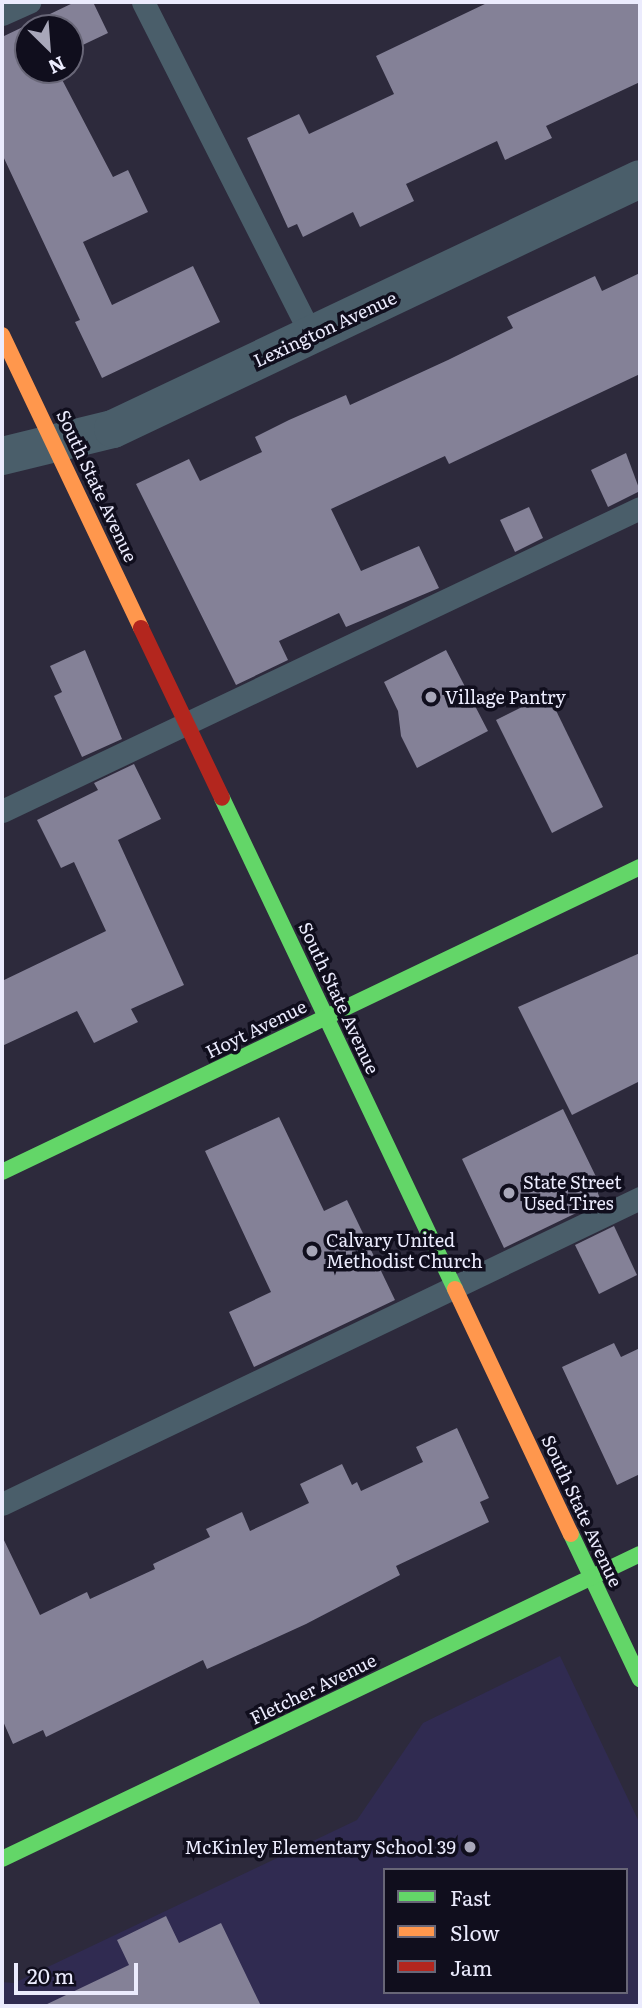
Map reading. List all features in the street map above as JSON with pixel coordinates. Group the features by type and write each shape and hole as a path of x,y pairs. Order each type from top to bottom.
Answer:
{"street":[{"name":"Lexington Avenue","path":"2,456 113,429 640,179"},
{"name":"South State Avenue","path":"2,335 640,1679"},
{"name":"Hoyt Avenue","path":"2,1172 640,867"},
{"name":"Fletcher Avenue","path":"2,1860 640,1554"}],"lane":[{"path":"2,14 29,2"},
{"path":"144,2 311,335"},
{"path":"2,811 640,508"},
{"path":"2,1504 640,1198"}],"shaded area":[{"name":"McKinley Elementary School 39","path":"560,1656 640,1824 640,2006 2,2006 2,1982 14,1983 357,1820 423,1723"}],"building":[{"path":"75,2 93,2 108,33 84,44 84,14 50,14"},
{"path":"489,2 640,2 640,82 546,126 552,138 505,160 497,141 406,184 414,201 360,227 353,212 303,237 297,224 288,228 247,138 299,114 309,134 394,94 376,56"},
{"path":"14,31 14,84 64,84 113,177 128,170 148,212 83,242 112,305 193,266 220,322 102,378 75,322 80,320 2,154 2,37"},
{"path":"640,273 640,374 449,464 445,456 331,509 361,571 419,546 439,588 346,627 339,613 279,641 288,660 236,685 136,484 189,459 200,481 262,452 255,437 289,420 346,395 350,405 448,360 513,328 507,317 595,276 602,291"},
{"path":"626,453 640,491 608,507 591,470"},
{"path":"529,507 543,538 515,552 500,520"},
{"path":"85,650 122,739 82,757 54,696 62,692 50,666"},
{"name":"Village Pantry","path":"446,650 488,731 417,768 401,736 398,711 384,682"},
{"path":"548,694 603,807 552,833 496,720"},
{"path":"134,764 161,819 118,840 184,985 131,1009 138,1022 94,1043 77,1011 2,1046 2,981 106,931 74,862 61,868 37,820 98,790 94,783"},
{"path":"640,953 640,1081 572,1115 518,1007"},
{"path":"563,1109 602,1189 597,1191 601,1201 504,1248 462,1159"},
{"name":"Calvary United Methodist Church","path":"279,1117 324,1211 347,1200 395,1300 254,1367 229,1312 271,1292 205,1151"},
{"path":"614,1226 637,1275 599,1294 575,1245"},
{"path":"614,1343 621,1357 640,1348 640,1474 617,1485 562,1367"},
{"path":"457,1428 489,1498 480,1502 489,1522 396,1566 400,1575 306,1624 207,1669 203,1660 46,1737 43,1730 13,1744 2,1719 2,1536 40,1615 87,1592 90,1599 155,1569 153,1564 210,1537 206,1529 242,1512 250,1531 309,1503 300,1484 342,1464 352,1485 357,1482 361,1491 423,1462 416,1447"},
{"path":"166,1916 179,1943 221,1923 261,2006 43,2006 129,1965 117,1940"}],"traffic: fast":[{"path":"222,798 455,1289"},
{"path":"2,1172 640,867"},
{"path":"571,1534 640,1679"},
{"path":"2,1859 640,1554"}],"traffic: slow":[{"path":"2,335 141,628"},
{"path":"455,1289 571,1534"}],"traffic: jam":[{"path":"141,628 222,798"}],"place":[{"name":"Village Pantry","path":"431,697"},
{"name":"State Street Used Tires","path":"509,1193"},
{"name":"Calvary United Methodist Church","path":"312,1251"},
{"name":"McKinley Elementary School 39","path":"470,1847"}]}
